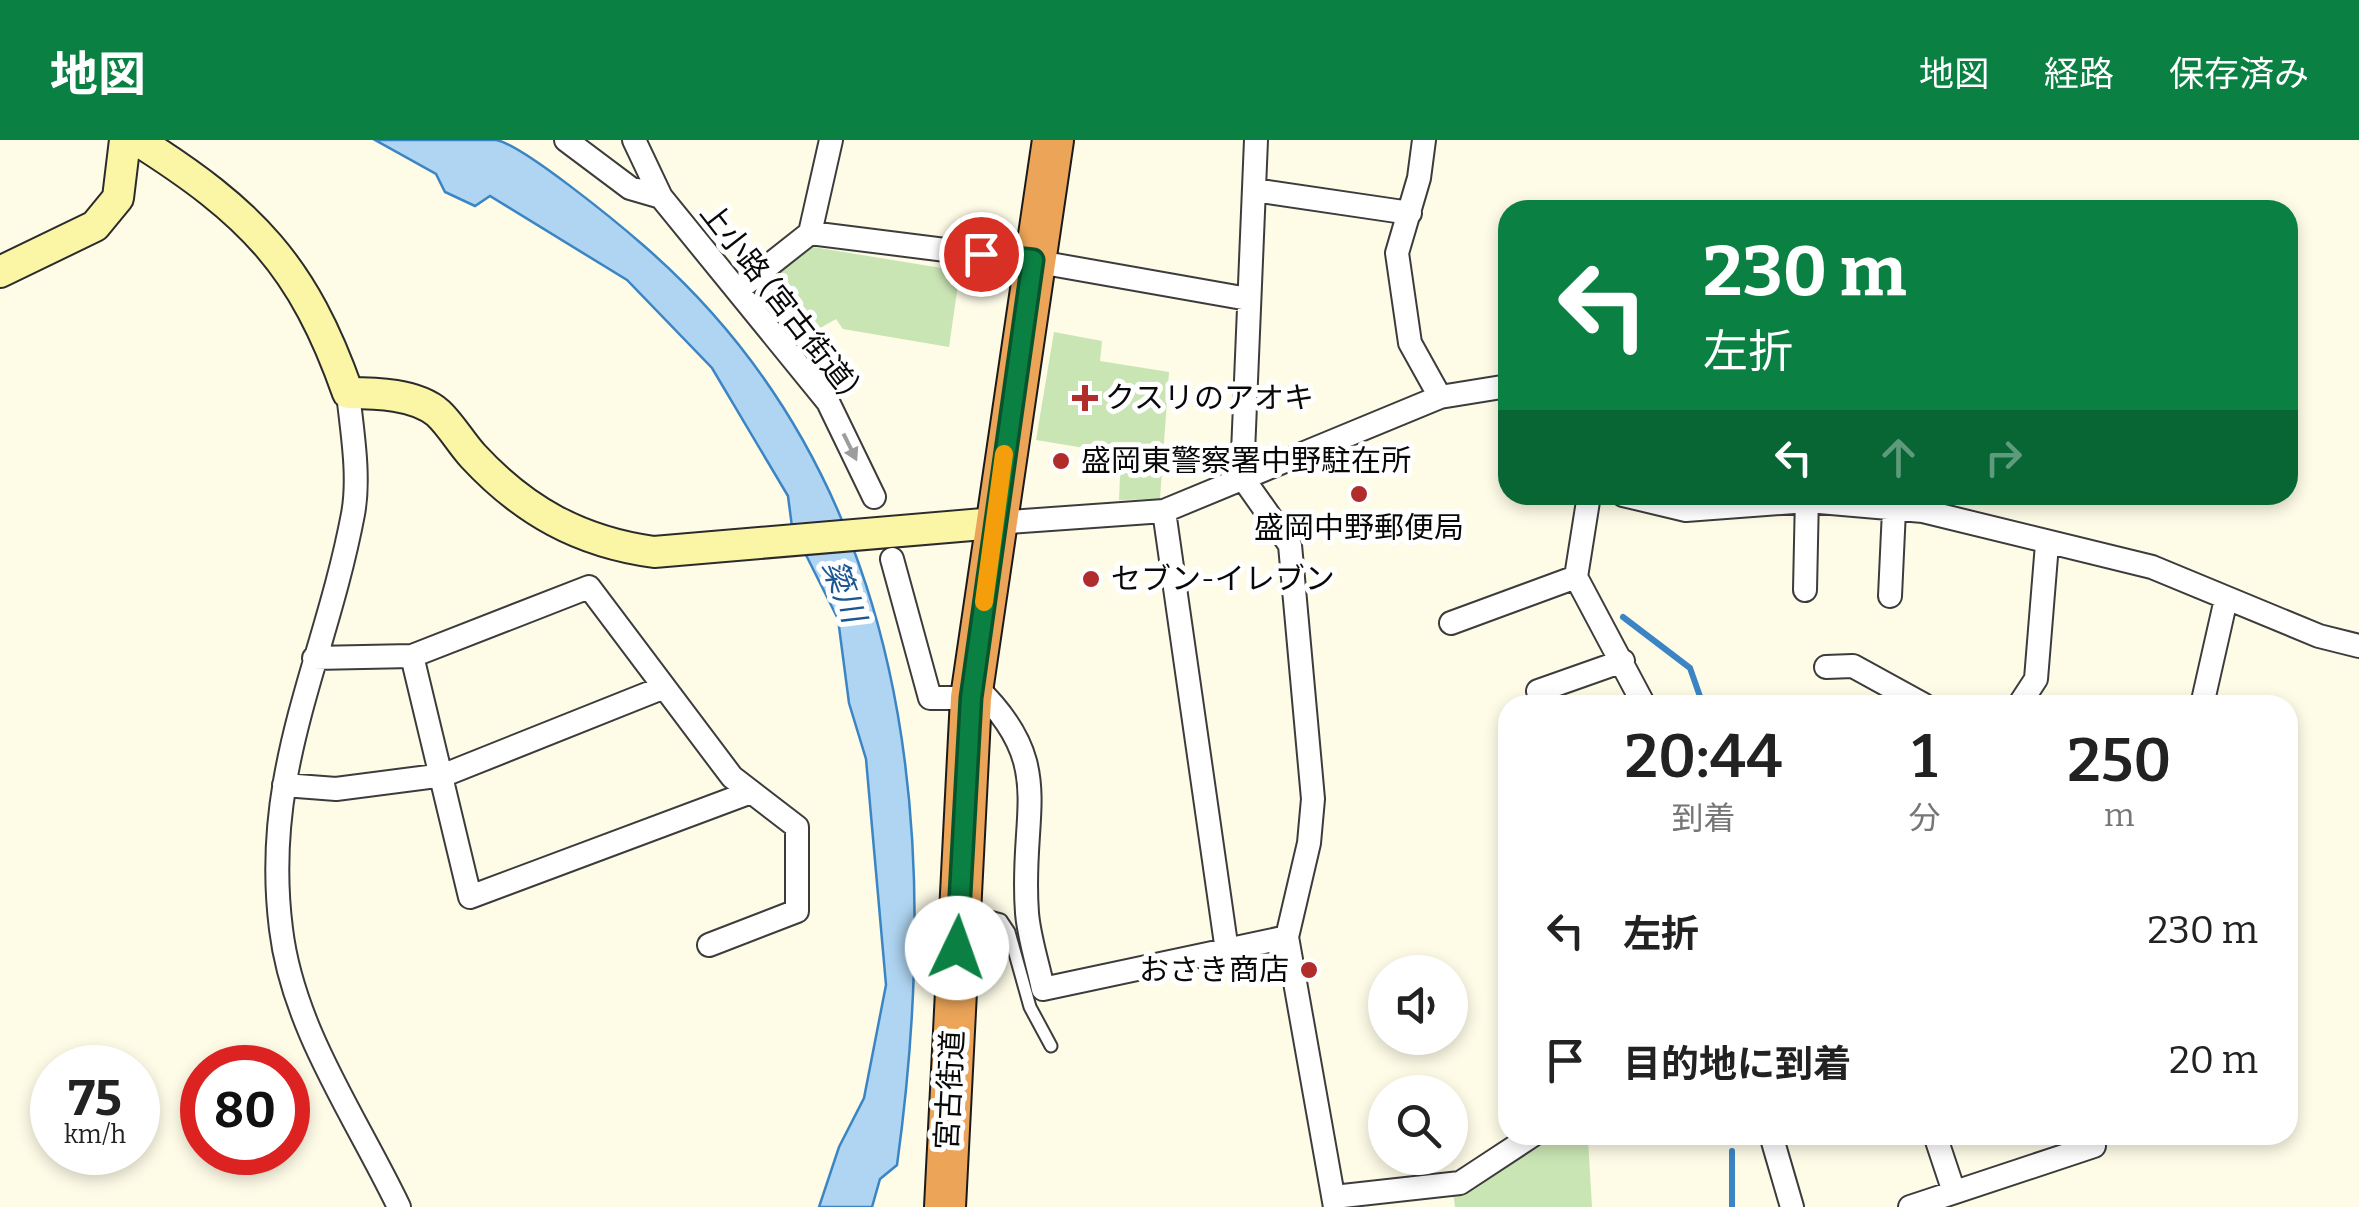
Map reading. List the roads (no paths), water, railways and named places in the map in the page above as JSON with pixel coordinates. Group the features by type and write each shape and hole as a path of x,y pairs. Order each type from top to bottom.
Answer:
{"highway":[{"name":"宮古街道","path":"945,1207 972,692 1053,140"}],"street":[{"path":"0,272 95,226 118,198 125,140"},
{"path":"137,140 191,174 254,228 293,274 325,328 348,393 354,511 289,746 276,851 281,930 293,988 314,1046 357,1119 399,1207"},
{"path":"566,140 630,188 661,197"},
{"name":"上小路 (宮古街道)","path":"634,140 661,197 828,402 874,497"},
{"path":"738,289 810,233 831,140"},
{"path":"1256,140 1242,477 1290,545 1313,799 1308,843 1287,937 1334,1202 1460,1183 1518,1145"},
{"path":"1424,140 1398,252 1410,343 1440,397"},
{"path":"1254,190 1410,212"},
{"path":"810,233 1033,260 1248,300"},
{"path":"348,393 390,396 436,412 473,456 558,524 608,546 654,552 1164,512 1440,397 1498,387"},
{"path":"1587,505 1576,577 1639,695"},
{"path":"1665,505 1686,510 1736,505"},
{"path":"1805,590 1807,505"},
{"path":"1858,505 1923,511 2152,567 2319,636 2359,646"},
{"path":"1890,596 1894,510"},
{"path":"1164,512 1227,951"},
{"path":"2026,695 2036,680 2047,544"},
{"path":"892,559 930,698 972,692 1004,714 1029,766 1027,914 1043,989 1287,937"},
{"path":"1451,623 1576,577"},
{"path":"314,658 412,656 588,587 732,777 796,827 796,911 709,945"},
{"path":"2204,695 2226,598"},
{"path":"412,656 444,775 470,897 751,792"},
{"path":"1538,691 1623,660"},
{"path":"1826,666 1852,666 1906,695"},
{"path":"284,785 336,789 444,775 662,688"},
{"path":"1774,1145 1792,1207"},
{"path":"1938,1145 1954,1192"},
{"path":"1910,1207 2094,1146"}],"lane":[{"path":"958,911 1001,920 1009,932 1030,1007 1052,1046"}],"water":[{"name":"簗川","path":"375,140 496,140 548,169 643,245 733,338 803,440 854,551 888,668 908,789 915,913 910,1039 897,1165 880,1179 872,1207 819,1207 839,1147 864,1098 886,985 866,759 849,703 838,619 792,527 788,496 712,368 627,280 490,196 475,206 445,192 436,174"}],"waterway":[{"path":"1623,617 1690,668 1699,695"},
{"path":"1732,1151 1732,1207"}],"place":[{"name":"クスリのアオキ","path":"1085,398"},
{"name":"盛岡東警察署中野駐在所","path":"1061,461"},
{"name":"盛岡中野郵便局","path":"1359,494"},
{"name":"セブン-イレブン","path":"1091,579"},
{"name":"おさき商店","path":"1309,970"}]}
